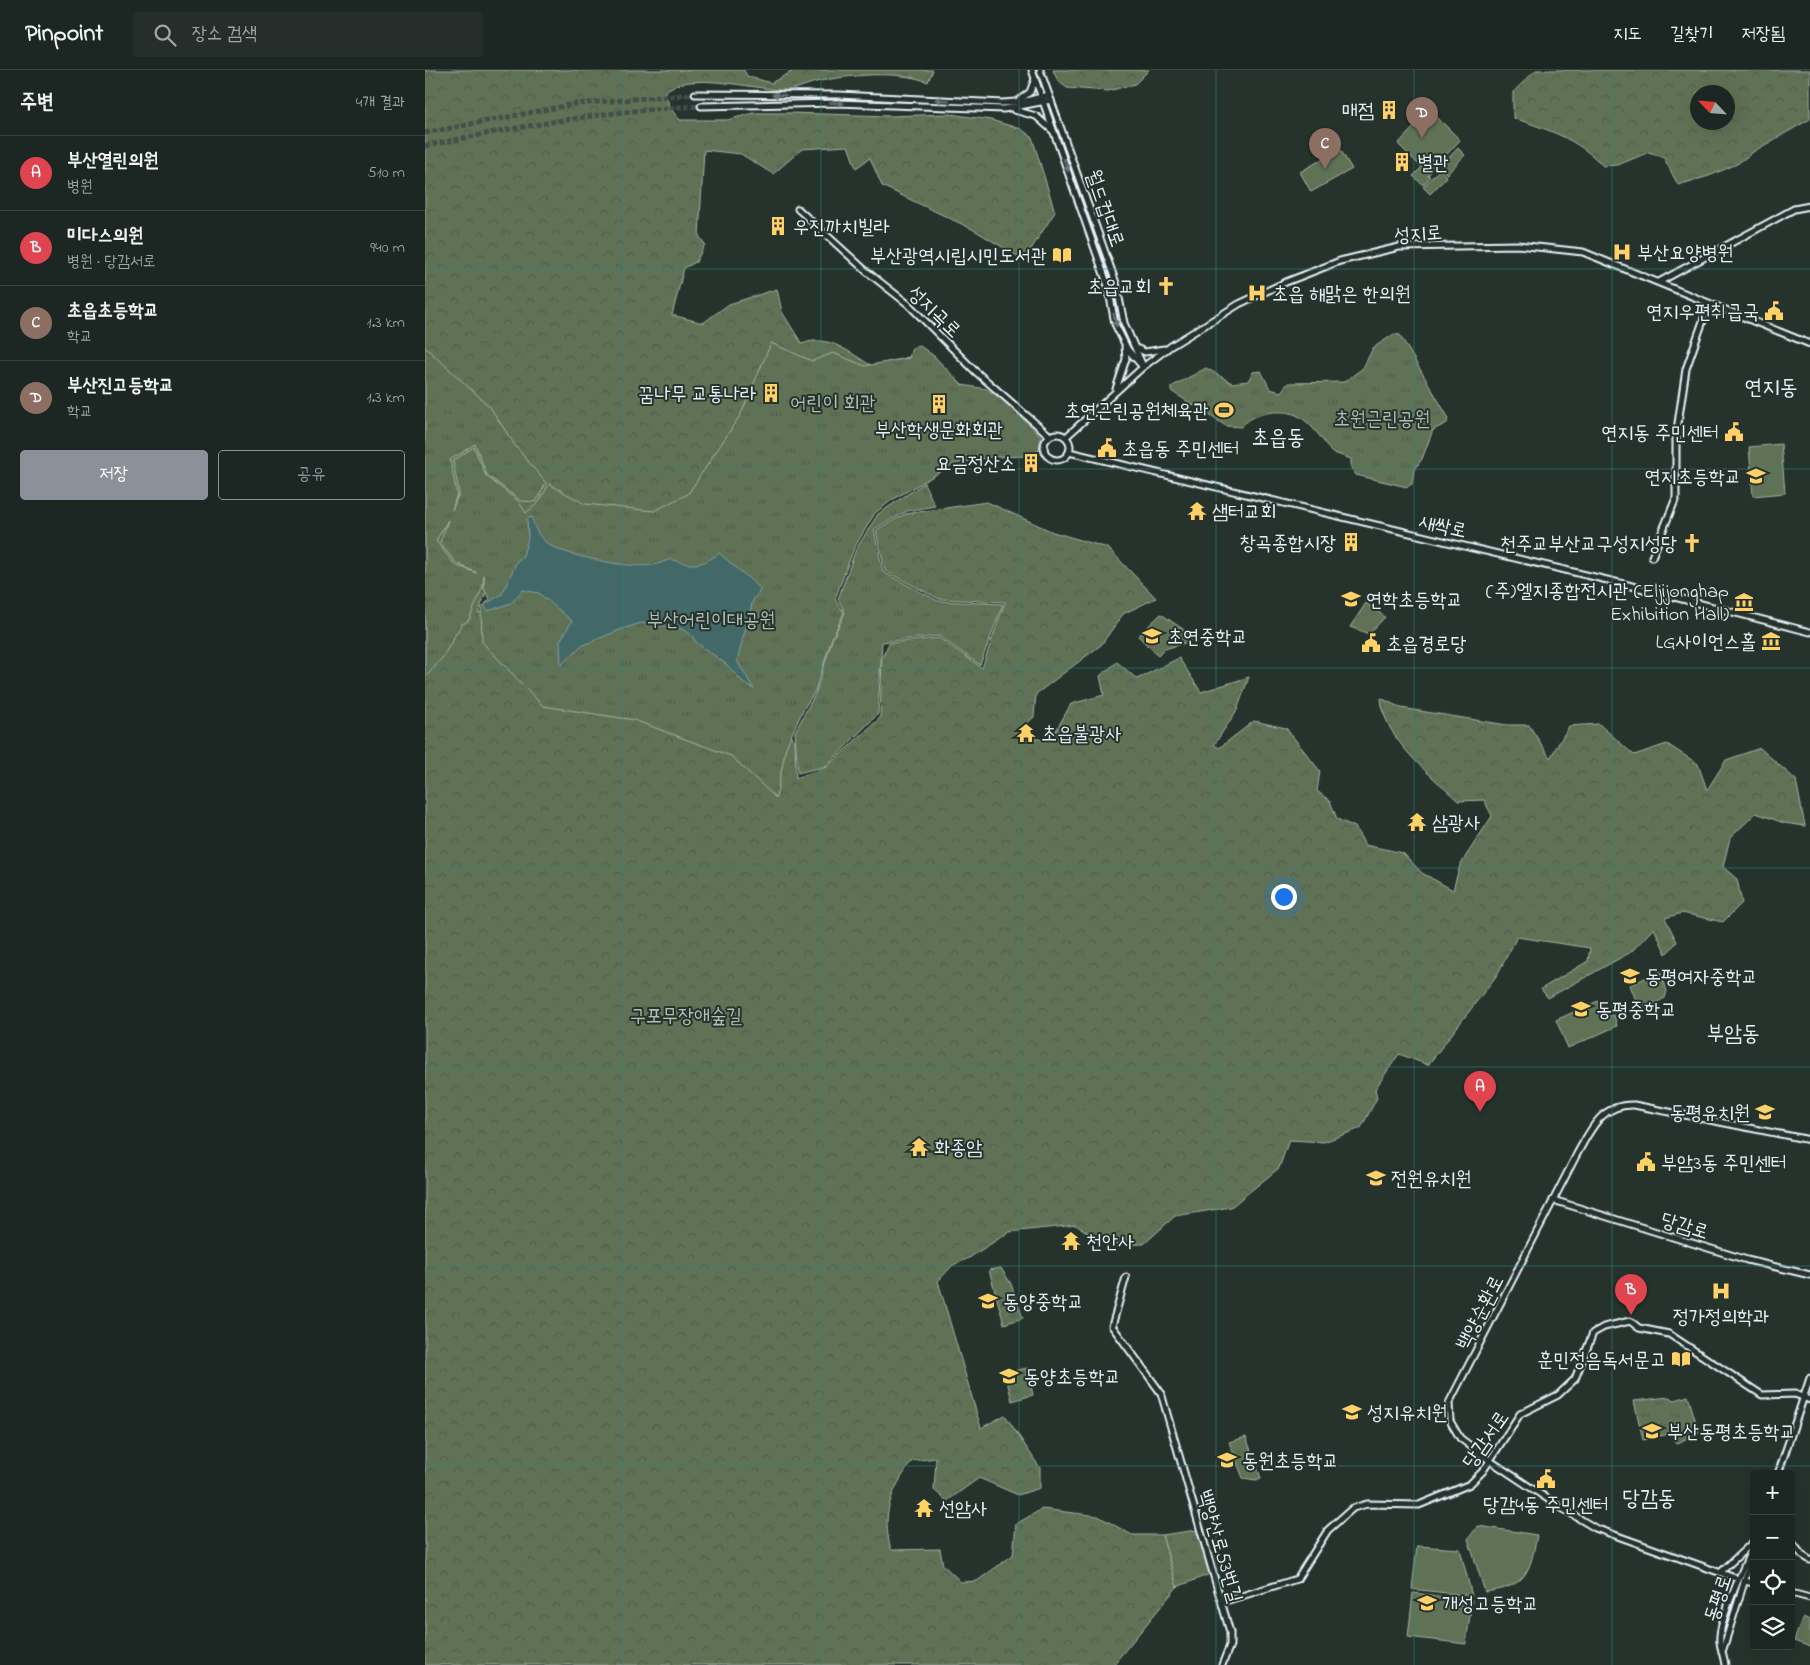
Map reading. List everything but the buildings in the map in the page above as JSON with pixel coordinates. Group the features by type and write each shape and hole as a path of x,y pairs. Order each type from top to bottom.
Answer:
{"main road":[{"name":"월드컵대로","path":"1032,70 1108,286 1115,324 1124,342 1136,360 1143,366"},
{"name":"월드컵대로","path":"1040,70 1116,283 1124,323 1143,366"},
{"path":"1015,102 1030,92 1035,79"},
{"path":"695,94 839,95 1015,102 1043,100"},
{"path":"1004,109 1050,98"},
{"path":"701,106 837,103 1004,109 1036,116 1056,134"},
{"path":"1659,282 1794,209 1810,206"},
{"name":"성지곡로","path":"798,209 866,271 908,304 975,371 1050,436"},
{"name":"성지로","path":"1066,437 1143,366 1171,346 1239,304 1286,282 1340,261 1399,247 1518,245 1583,252 1810,344"},
{"path":"1652,557 1676,498 1676,437 1685,369 1709,304"},
{"path":"1114,392 1126,359 1124,342"},
{"path":"1136,348 1151,353 1171,346"},
{"path":"1060,434 1066,437 1070,444 1069,452 1061,459 1049,456 1045,448 1050,436 1060,434"},
{"name":"새싹로","path":"1069,452 1617,582 1810,632"},
{"name":"백양순환로","path":"1750,1582 1595,1528 1489,1460 1457,1435 1449,1416 1449,1403 1592,1127 1605,1112 1619,1106 1634,1105 1810,1140"},
{"name":"당감로","path":"1553,1200 1747,1260 1810,1275"},
{"name":"백양산로53번길","path":"1126,1277 1112,1326 1161,1393 1231,1639 1227,1656 1222,1665"},
{"name":"당감서로","path":"1222,1602 1297,1579 1328,1530 1353,1508 1367,1504 1413,1506 1426,1503 1470,1484 1523,1410 1558,1395 1575,1379 1593,1333 1604,1327 1630,1321 1639,1328 1669,1334 1762,1395 1795,1394 1804,1396"},
{"path":"1779,1470 1810,1378"},
{"path":"1804,1396 1810,1400"},
{"path":"1721,1572 1750,1546"},
{"path":"1795,1546 1802,1555 1810,1560"},
{"name":"동평로","path":"1725,1665 1720,1642 1722,1631 1750,1553"},
{"path":"1795,1594 1810,1598"}],"green space":[{"name":"구포무장애숲길","path":"425,70 744,70 747,76 771,83 795,70 933,70 928,82 902,76 873,75 829,79 786,90 704,81 688,82 675,86 665,92 670,108 680,120 727,120 753,113 890,116 950,114 991,120 1021,129 1032,137 1055,212 1024,260 974,230 882,186 870,158 856,168 848,146 802,149 773,174 741,154 704,150 699,236 705,244 696,262 684,268 672,315 703,323 729,304 777,289 782,312 802,344 812,341 830,343 847,350 872,366 925,353 855,521 532,517 499,494 488,588 478,613 499,612 780,718 795,741 796,778 826,767 880,718 882,658 889,643 939,638 982,668 1005,602 939,599 885,571 876,530 905,514 987,502 1053,532 1108,548 1156,598 1123,614 1101,645 1036,694 1034,717 1014,735 1050,741 1071,704 1104,695 1100,676 1117,662 1137,679 1179,658 1201,692 1249,677 1237,710 1214,745 1219,748 1254,721 1286,728 1320,771 1317,791 1330,801 1337,819 1355,827 1365,845 1403,853 1422,873 1453,890 1460,865 1492,816 1484,800 1458,801 1410,755 1390,728 1381,698 1401,708 1507,725 1529,725 1550,758 1569,726 1599,724 1634,755 1667,744 1698,764 1707,790 1726,760 1760,748 1796,780 1805,826 1784,823 1756,813 1730,838 1723,867 1737,879 1742,903 1723,922 1682,913 1665,918 1677,942 1666,954 1654,928 1631,952 1548,998 1541,989 1588,961 1590,948 1517,937 1497,975 1428,1065 1399,1054 1375,1089 1377,1098 1361,1128 1324,1142 1289,1140 1279,1168 1231,1207 1175,1216 1144,1244 1107,1245 1076,1225 1009,1232 969,1258 953,1265 938,1281 981,1428 1005,1415 1040,1468 1040,1488 1018,1495 979,1478 947,1501 934,1490 936,1458 912,1461 898,1482 890,1503 887,1525 891,1550 940,1549 943,1565 961,1582 977,1581 1013,1555 1016,1524 1042,1509 1098,1516 1132,1535 1162,1535 1177,1587 1113,1665 425,1665","holes":["923,1138 928,1150 914,1157 909,1148 913,1142"]},
{"path":"1053,70 1149,70 1135,84 1108,91 1067,88 1058,81"},
{"path":"1536,70 1810,70 1810,119 1756,150 1737,164 1709,176 1678,185 1664,158 1649,152 1618,165 1603,166 1573,142 1550,131 1513,118 1513,92"},
{"path":"1430,110 1460,140 1428,175 1430,177 1423,185 1413,176 1421,168 1423,169 1398,144"},
{"path":"1458,148 1465,155 1447,174 1440,167"},
{"path":"1340,149 1352,169 1311,192 1300,172"},
{"path":"1440,169 1447,177 1430,194 1423,187"},
{"name":"초원근린공원","path":"1394,334 1400,335 1448,417 1447,423 1433,430 1422,459 1414,470 1412,484 1407,487 1356,475 1351,468 1351,459 1331,452 1311,426 1296,415 1282,412 1267,413 1252,418 1241,427 1226,426 1171,391 1171,387 1206,368 1232,383 1248,381 1253,372 1261,371 1270,389 1281,392 1288,383 1344,382 1363,368 1373,348"},
{"name":"부산어린이대공원","path":"771,343 812,361 833,353 865,366 909,358 912,348 920,346 934,356 962,385 986,389 1001,398 1041,436 1039,450 1031,456 991,457 954,464 892,500 875,513 854,548 835,599 844,613 832,638 815,691 803,710 786,747 776,798 731,756 634,720 543,706 482,642 481,608 490,599 484,589 484,575 483,586 469,620 461,625 443,657 425,678 425,347 490,407 516,447 546,483 536,502 521,501 487,475 475,444 450,460 457,494 452,510 459,493 453,461 474,447 486,476 518,501 526,513 539,502 549,484 585,504 654,511 688,494 741,414","holes":["448,520 440,543 456,563 477,573 455,565 436,541"]},
{"path":"1781,444 1785,493 1753,496 1749,447"},
{"path":"924,483 935,506 907,511 874,529 883,572 938,601 1003,604 980,665 939,636 882,642 878,714 826,766 798,773 795,732 816,692 832,640 845,613 838,599 856,549 878,514"},
{"path":"1366,603 1385,617 1369,634 1350,627"},
{"path":"1161,614 1187,632 1191,641 1165,649 1158,656 1138,636"},
{"path":"1660,971 1667,991 1665,998 1640,1011 1630,985"},
{"path":"1598,1001 1604,1017 1614,1015 1617,1026 1568,1048 1556,1020"},
{"path":"1001,1268 1011,1284 1023,1318 1004,1324 989,1270"},
{"path":"1027,1368 1033,1395 1012,1401 1005,1373"},
{"path":"1688,1396 1699,1432 1676,1444 1673,1433 1643,1440 1634,1401 1669,1397 1675,1400"},
{"path":"1246,1437 1261,1478 1256,1480 1243,1478 1229,1442"},
{"path":"1478,1526 1537,1535 1529,1568 1518,1582 1499,1590 1485,1592 1468,1539"},
{"path":"1197,1530 1210,1574 1177,1587 1162,1535"},
{"path":"1417,1546 1460,1549 1472,1596 1412,1589"},
{"path":"1413,1593 1472,1600 1466,1644 1408,1637"},
{"path":"1803,1617 1810,1620 1810,1647 1795,1641"}],"water":[{"path":"532,517 534,526 539,534 553,547 574,555 602,561 643,566 655,565 671,559 678,562 696,564 708,561 719,553 761,589 753,600 737,661 754,689 743,682 726,664 697,643 692,636 682,629 641,623 581,646 561,665 560,641 572,621 539,593 523,590 511,603 488,611 484,605 502,594 517,561 523,556 528,538 527,519"}],"tunnel":[{"path":"425,133 575,104 695,94"},
{"path":"425,146 562,120 631,111 701,106"}],"place":[{"name":"매점","path":"1389,110"},
{"name":"부산진고등학교","path":"1422,138"},
{"name":"별관","path":"1402,162"},
{"name":"초읍초등학교","path":"1325,169"},
{"name":"우진까치빌라","path":"778,226"},
{"name":"부산요양병원","path":"1622,252"},
{"name":"부산광역시립시민도서관","path":"1062,255"},
{"name":"초읍교회","path":"1166,286"},
{"name":"초읍 해맑은 한의원","path":"1257,293"},
{"name":"연지우편취급국","path":"1774,311"},
{"name":"꿈나무 교통나라","path":"771,393"},
{"name":"부산학생문화회관","path":"939,404"},
{"name":"초연근린공원체육관","path":"1224,410"},
{"name":"연지동 주민센터","path":"1734,432"},
{"name":"초읍동 주민센터","path":"1107,448"},
{"name":"요금정산소","path":"1031,463"},
{"name":"연지초등학교","path":"1756,476"},
{"name":"샘터교회","path":"1197,511"},
{"name":"창곡종합시장","path":"1351,542"},
{"name":"천주교부산교구성지성당","path":"1692,543"},
{"name":"연학초등학교","path":"1351,599"},
{"name":"(주)엘지종합전시관 (Eljijonghap Exhibition Hall)","path":"1744,602"},
{"name":"초연중학교","path":"1152,636"},
{"name":"LG사이언스홀","path":"1771,641"},
{"name":"초읍경로당","path":"1371,643"},
{"name":"초읍불광사","path":"1026,733"},
{"name":"삼광사","path":"1417,822"},
{"name":"동평여자중학교","path":"1630,976"},
{"name":"동평중학교","path":"1581,1009"},
{"name":"부산열린의원","path":"1480,1112"},
{"name":"동평유치원","path":"1765,1112"},
{"name":"화종암","path":"919,1147"},
{"name":"부암3동 주민센터","path":"1646,1162"},
{"name":"전원유치원","path":"1376,1178"},
{"name":"천안사","path":"1071,1241"},
{"name":"정가정의학과","path":"1721,1291"},
{"name":"동양중학교","path":"988,1301"},
{"name":"미다스의원","path":"1631,1315"},
{"name":"훈민정음독서문고","path":"1681,1359"},
{"name":"동양초등학교","path":"1009,1376"},
{"name":"성지유치원","path":"1352,1412"},
{"name":"부산동평초등학교","path":"1652,1431"},
{"name":"동원초등학교","path":"1227,1460"},
{"name":"당감4동 주민센터","path":"1546,1479"},
{"name":"선암사","path":"924,1508"},
{"name":"개성고등학교","path":"1427,1603"}],"district":[{"name":"연지동","path":"1771,386"},
{"name":"초읍동","path":"1278,436"},
{"name":"부암동","path":"1733,1032"},
{"name":"당감동","path":"1649,1497"}],"park label":[{"name":"어린이 회관","path":"833,402"}]}
